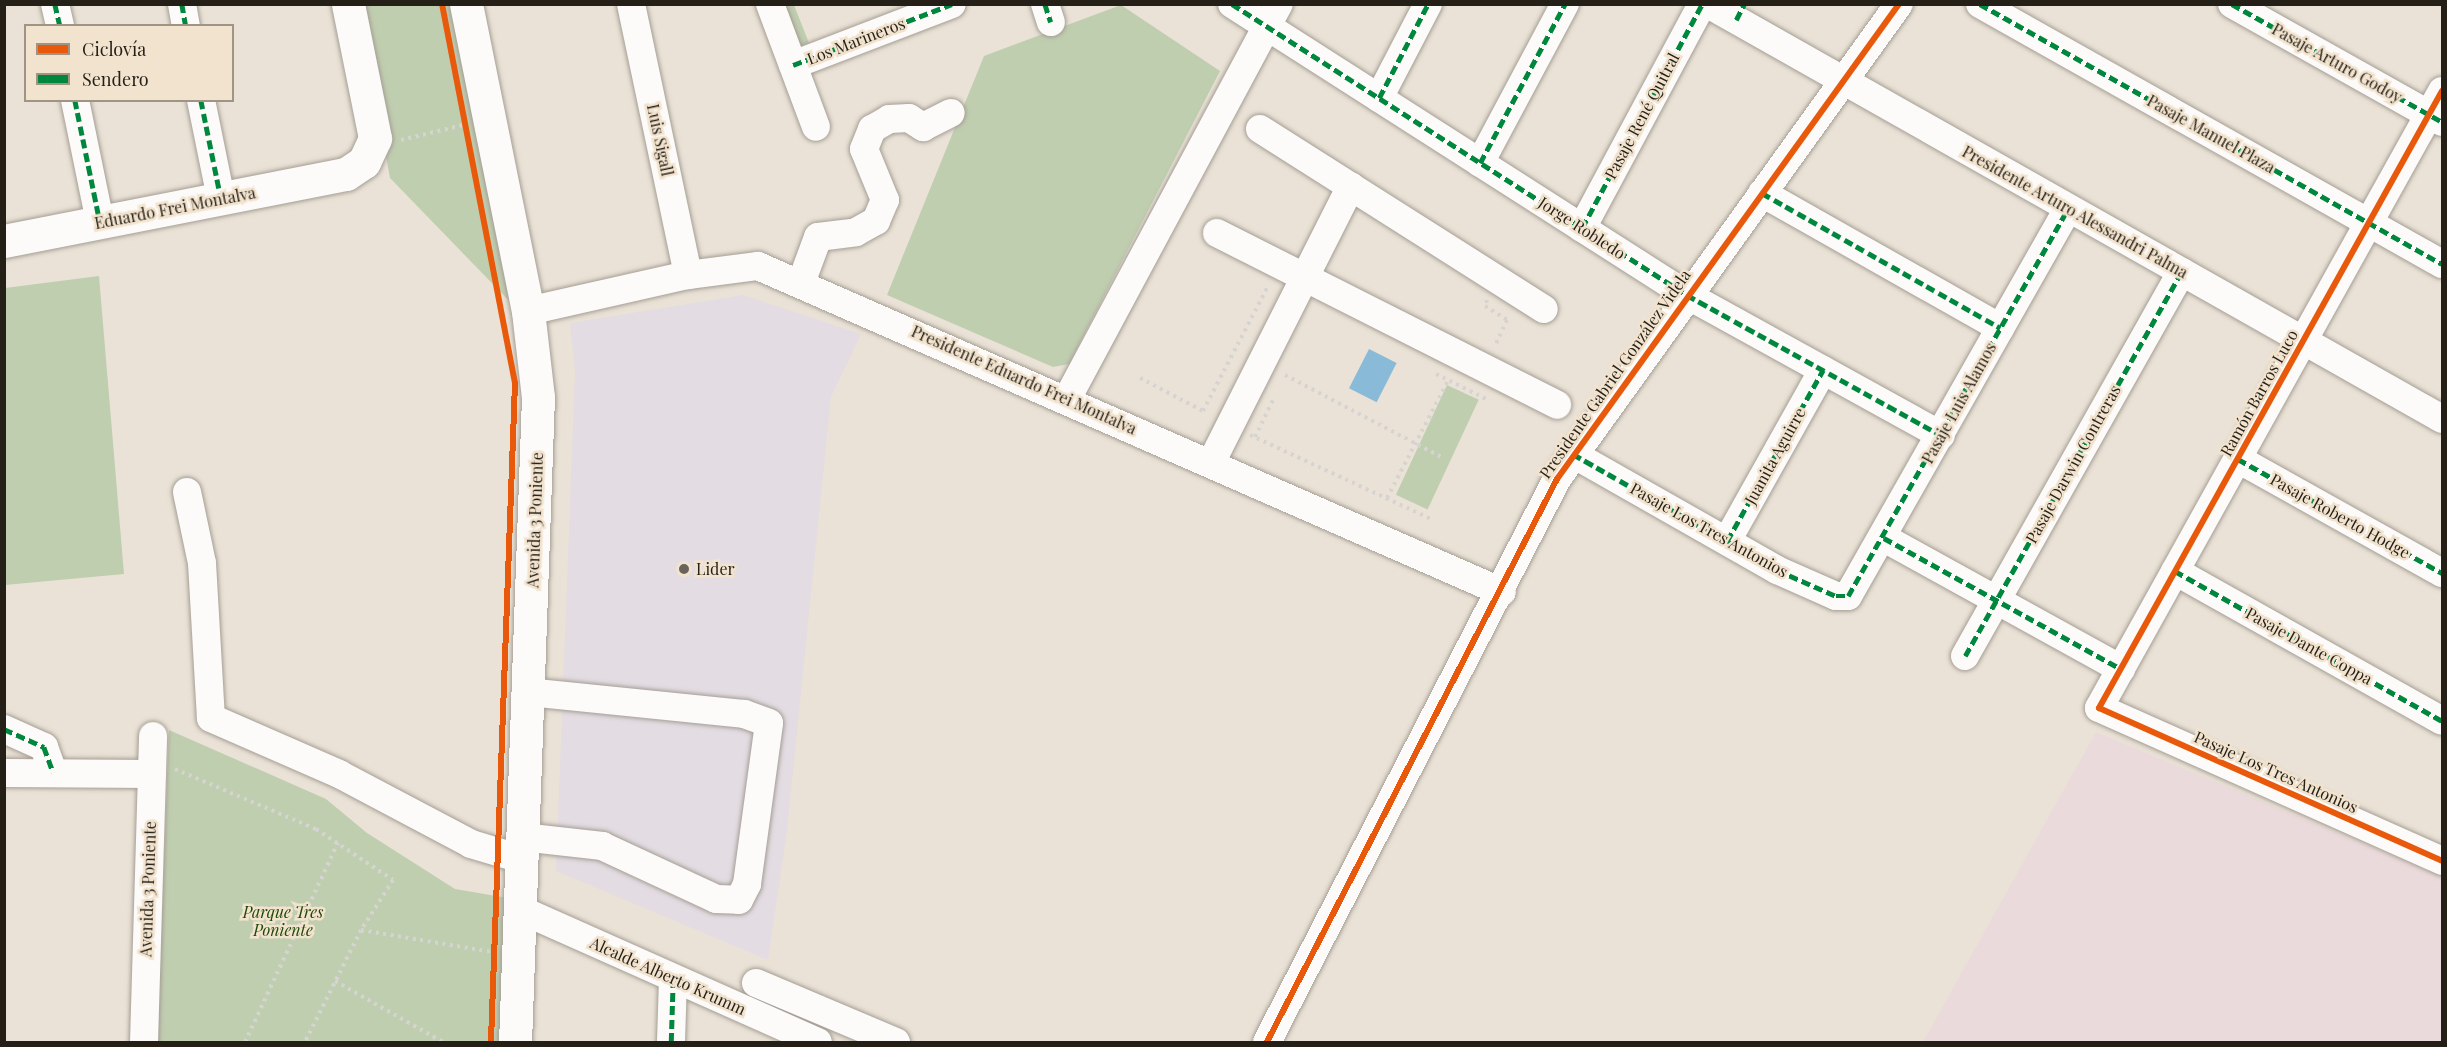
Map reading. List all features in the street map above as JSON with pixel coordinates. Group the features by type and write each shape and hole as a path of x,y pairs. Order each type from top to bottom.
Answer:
{"main road":[{"path":"348,4 374,147"},
{"name":"Avenida 3 Poniente","path":"466,4 528,311 538,418 514,1042"},
{"name":"Eduardo Frei Montalva","path":"4,241 346,174 364,162 374,147"}],"street":[{"path":"56,4 60,24"},
{"path":"182,4 186,24"},
{"name":"Luis Sigall","path":"631,4 688,275"},
{"path":"770,4 816,127"},
{"name":"Los Marineros","path":"793,65 952,4"},
{"name":"Jorge Robledo","path":"1232,4 1273,16 1379,98 1687,295 1941,435"},
{"path":"1379,98 1428,4"},
{"path":"1480,163 1565,4"},
{"name":"Pasaje René Quitral","path":"1582,228 1701,4"},
{"name":"Presidente Arturo Alessandri Palma","path":"1708,4 1740,12 1843,81 2442,419"},
{"name":"Presidente Gabriel González Videla","path":"1267,1042 1502,592 1543,501 1572,454 1899,4"},
{"name":"Pasaje Manuel Plaza","path":"1980,4 2442,264"},
{"name":"Pasaje Arturo Godoy","path":"2232,4 2438,109"},
{"path":"1067,399 1273,16"},
{"path":"75,102 100,222"},
{"path":"201,102 221,198"},
{"name":"Ramón Barros Luco","path":"2099,708 2369,223 2438,109"},
{"path":"801,283 818,237 856,232 876,221 885,200 864,149 872,129 889,118 909,118 923,127 951,113"},
{"path":"1260,129 1544,309"},
{"path":"1211,463 1351,186"},
{"path":"1762,193 2001,328"},
{"name":"Pasaje Luis Alamos","path":"1848,596 1884,538 2068,208"},
{"path":"1217,233 1299,288 1455,368 1557,405"},
{"name":"Presidente Eduardo Frei Montalva","path":"528,311 688,275 748,266 801,283 1502,592"},
{"name":"Pasaje Darwin Contreras","path":"1965,656 2181,272"},
{"name":"Juanita Aguirre","path":"1727,541 1823,370"},
{"name":"Pasaje Los Tres Antonios","path":"1572,454 1788,575 1848,596"},
{"name":"Pasaje Roberto Hodge","path":"2238,459 2442,573"},
{"path":"187,492 202,563 211,718 339,774 471,844 521,848 602,846 716,899 739,900 747,884 769,723 744,714 528,692"},
{"path":"1884,538 2121,669"},
{"name":"Pasaje Dante Coppa","path":"2175,571 2442,721"},
{"name":"Pasaje Los Tres Antonios","path":"2099,708 2442,861"},
{"path":"4,729 44,747 53,772"},
{"path":"4,773 53,772 152,758"},
{"name":"Avenida 3 Poniente","path":"144,1042 152,758"},
{"name":"Alcalde Alberto Krumm","path":"519,909 818,1042"},
{"path":"671,1042 674,979"},
{"path":"756,983 896,1042"}],"path":[{"path":"463,114 467,137"},
{"path":"374,147 465,125"},
{"path":"1203,411 1268,286 1299,288"},
{"path":"1387,498 1455,368"},
{"path":"1428,370 1455,368 1490,401"},
{"path":"1285,375 1441,458"},
{"path":"1140,378 1230,425 1433,520"},
{"path":"152,758 272,810 338,843 393,880 361,930 305,1042"},
{"path":"245,1042 338,843"},
{"path":"361,930 497,952"},
{"path":"497,964 498,942"},
{"path":"335,981 443,1042"}],"shaded area":[{"path":"743,295 861,334 831,397 787,830 768,960 556,871 575,371 570,323"},
{"path":"2096,732 2442,877 2442,1042 1923,1042"}],"green space":[{"path":"358,5 457,5 517,309 390,178"},
{"path":"782,5 794,5 809,43 798,47"},
{"path":"1121,5 1220,71 1069,364 1053,367 887,295 984,56"},
{"path":"99,276 124,574 5,585 5,288"},
{"path":"1447,385 1479,400 1428,509 1396,495"},
{"name":"Parque Tres Poniente","path":"169,730 326,799 367,833 455,889 508,898 504,1042 157,1042"}],"water":[{"path":"1369,349 1397,363 1377,402 1349,388"}],"marked path":[{"path":"55,4 60,24"},
{"path":"182,4 186,24"},
{"path":"793,65 952,4"},
{"path":"1045,4 1051,22"},
{"path":"1232,4 1687,295 1941,435"},
{"path":"1379,98 1428,4"},
{"path":"1480,163 1565,4"},
{"path":"1582,228 1702,4"},
{"path":"1736,20 1744,4"},
{"path":"1980,4 2442,264"},
{"path":"2232,4 2442,122"},
{"path":"75,102 100,222"},
{"path":"201,102 221,198"},
{"path":"1762,193 2001,328"},
{"path":"1573,454 1777,570 1836,596 1848,596 2068,208"},
{"path":"1965,656 2181,272"},
{"path":"1727,541 1823,370"},
{"path":"2238,459 2442,573"},
{"path":"1884,538 2121,669"},
{"path":"2175,571 2442,721"},
{"path":"4,729 44,747 53,772"},
{"path":"671,1042 673,979"}],"cycle path":[{"path":"442,4 515,383 491,1042"},
{"path":"1267,1042 1557,479 1899,4"},
{"path":"2442,91 2099,708 2442,861"}],"place":[{"name":"Lider","path":"684,569"}]}
